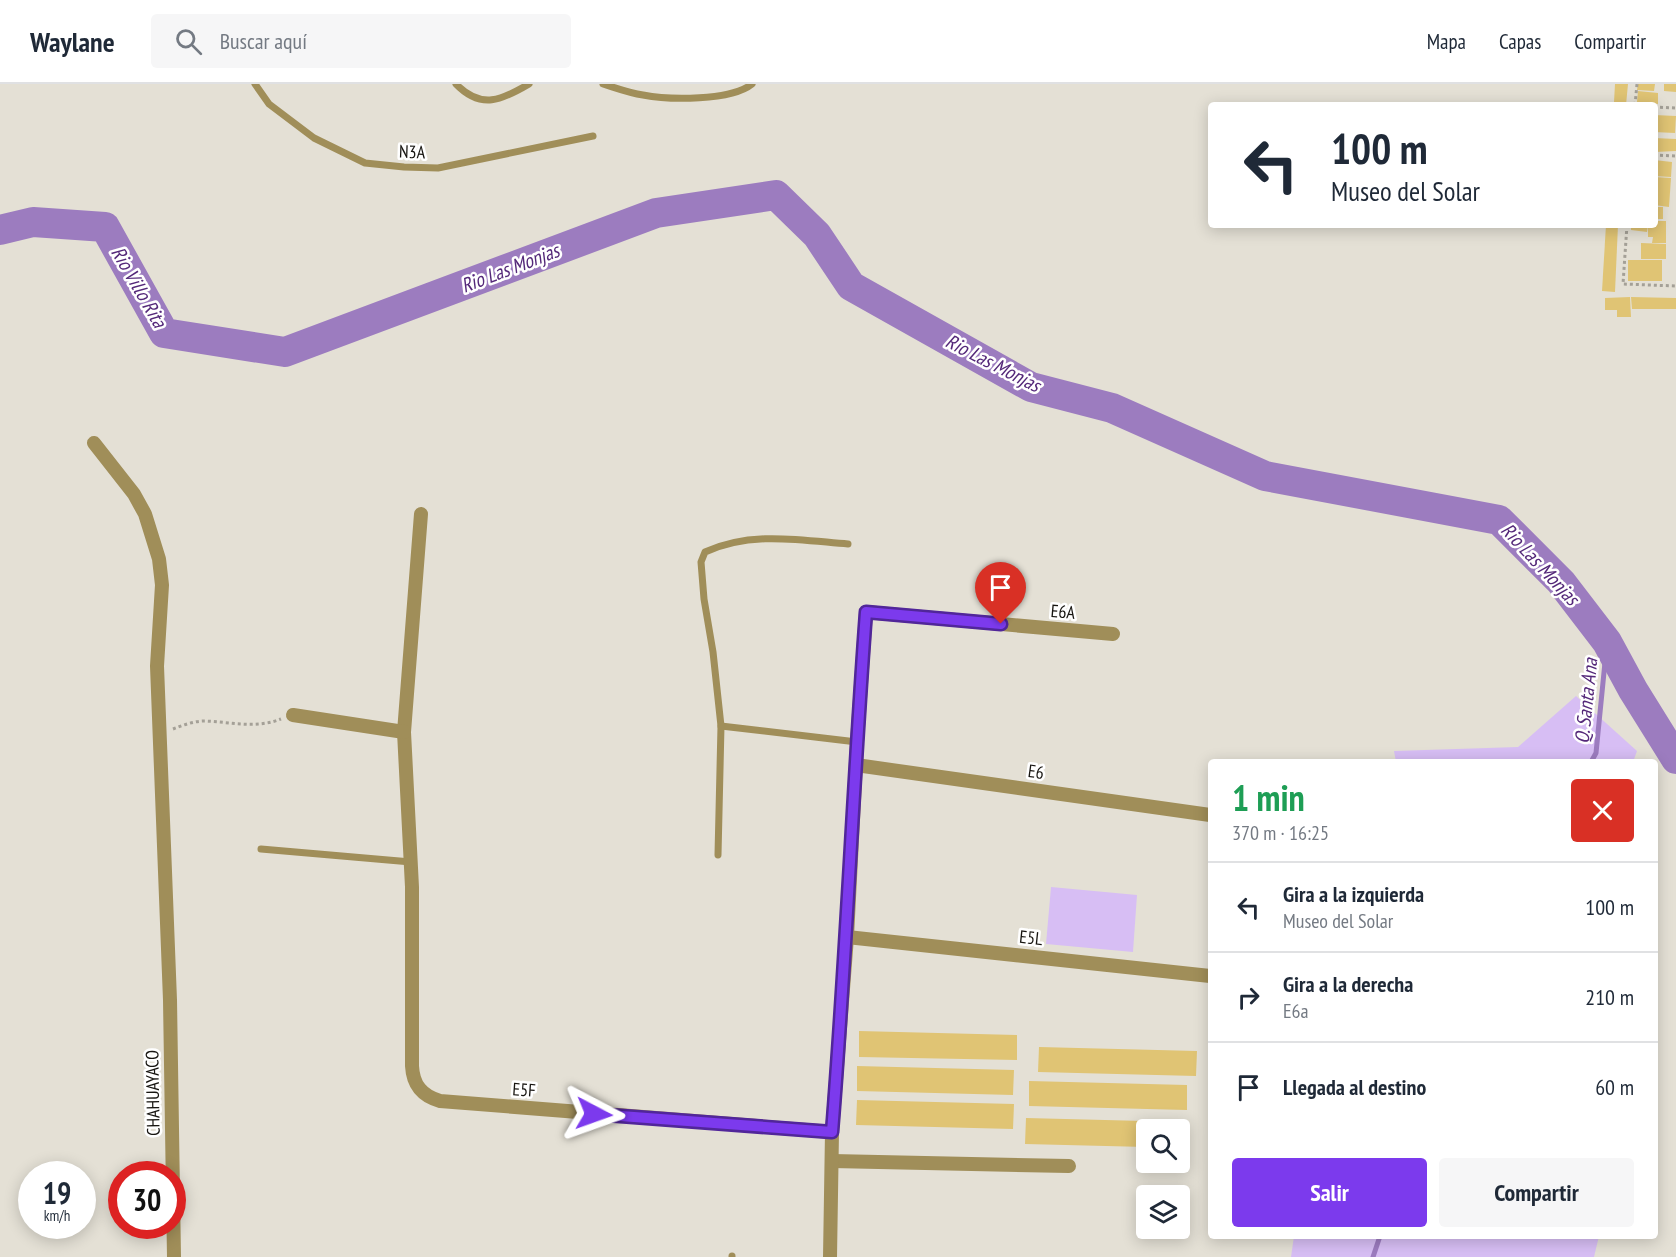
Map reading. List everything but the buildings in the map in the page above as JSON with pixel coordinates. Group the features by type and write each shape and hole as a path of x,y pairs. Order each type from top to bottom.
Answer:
{"street":[{"name":"CHAHUAYACO","path":"94,443 135,494 145,514 159,559 162,585 157,666 170,1000 174,1257"},
{"name":"E5F","path":"421,514 404,732 412,887 412,1076 422,1093 431,1098 474,1104 832,1132"},
{"name":"E6A","path":"857,742 866,612 1113,634"},
{"path":"293,715 404,732"},
{"path":"830,1257 832,1132 847,937 857,742"},
{"name":"E6","path":"856,765 1208,815"},
{"name":"E5L","path":"847,937 1208,976"},
{"path":"832,1161 1069,1166"}],"lane":[{"name":"N3A","path":"255,84 269,104 314,138 365,163 438,168 593,136"},
{"path":"456,84 464,92 481,100 494,100 508,96 529,84"},
{"path":"603,84 644,96 686,98 723,96 746,89 753,84"},
{"path":"718,855 721,726 713,652 704,599 701,562 705,552 742,540 773,537 848,544"},
{"path":"721,726 857,742"},
{"path":"261,849 411,862"}],"path":[{"path":"1635,102 1637,84"},
{"path":"1658,107 1676,108"},
{"path":"1658,155 1676,156"},
{"path":"1627,228 1623,284 1676,286"},
{"path":"160,744 173,729 186,724 204,721 236,725 259,724 275,722 293,715"}],"shaded area":[{"path":"1576,696 1637,751 1634,759 1395,759 1394,751 1518,747"},
{"path":"1051,887 1137,895 1133,952 1046,944"},
{"path":"1294,1239 1598,1239 1594,1257 1291,1257"}],"waterway":[{"name":"Rio Las Monjas","path":"0,230 33,222 105,227 164,333 285,352 656,213 776,195 817,235 851,286 1031,387 1112,408 1265,476 1499,520 1561,582 1607,642 1633,690 1676,759"},
{"name":"Q. Santa Ana","path":"1593,759 1596,753 1607,642"},
{"name":"Q. Santa Ana","path":"1373,1257 1379,1239"}],"route":[{"path":"594,1114 832,1132 847,937 866,612 1001,624"}],"water label":[{"name":"Rio Villo Rita","path":"139,287"}]}
